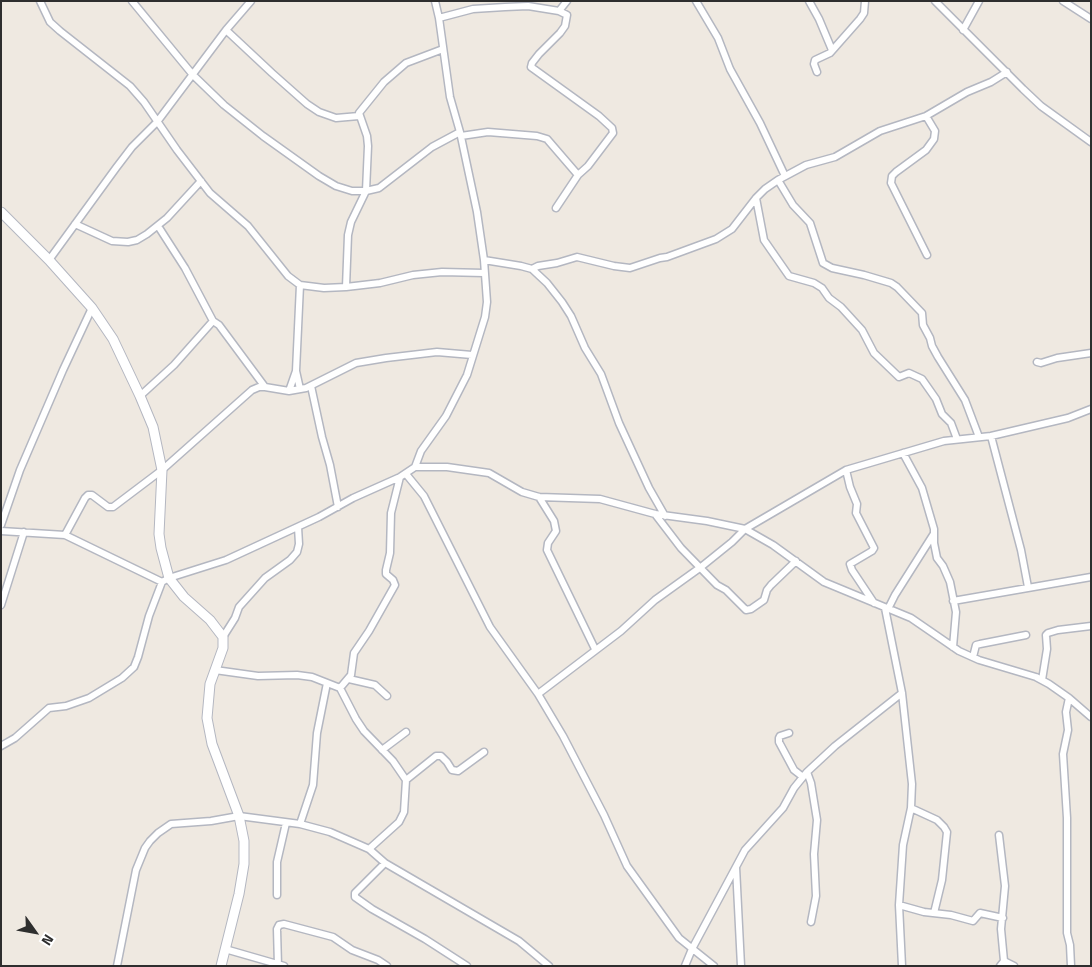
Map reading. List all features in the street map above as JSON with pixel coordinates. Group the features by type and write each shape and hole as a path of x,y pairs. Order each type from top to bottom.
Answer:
{"street":[{"path":"40,1 42,9 50,22 60,32 130,86 144,102 210,193 248,226 288,276 300,285 324,288 346,287 380,283 413,275 442,272 484,273"},
{"path":"132,1 193,75 224,105 263,136 336,186 352,191 366,192 379,188 432,147 460,134 488,132 546,138 578,175"},
{"path":"50,260 132,147 157,122 226,30 251,1"},
{"path":"415,467 421,451 446,416 467,375 485,317 487,291 472,185 450,97 440,18 435,1"},
{"path":"559,11 567,1"},
{"path":"696,1 718,38 730,69 760,123 786,176"},
{"path":"809,1 832,50"},
{"path":"817,72 814,64 815,60 832,50 860,19 864,13 866,1"},
{"path":"935,1 1041,106 1091,142"},
{"path":"963,30 979,1"},
{"path":"1063,1 1091,19"},
{"path":"440,18 473,9 528,6 559,11 567,15 565,26 539,54 531,67 599,116 612,128 613,132 588,166 578,175 556,208"},
{"path":"226,30 307,104 320,112 336,118 359,116"},
{"path":"346,287 348,235 351,222 366,192 368,146 367,136 359,113 384,82 406,63 443,49"},
{"path":"532,269 577,257 630,268 660,258 667,258 725,234 732,229 756,198 778,180 806,165 835,157 880,131 926,116 967,92 991,82 1007,72"},
{"path":"926,116 935,131 934,138 926,150 892,176 891,183 927,255"},
{"path":"778,180 793,205 810,223 823,263 832,268 891,283 922,313 923,325 932,346 965,400 979,437"},
{"path":"76,224 112,241 128,242 137,240 158,226 201,181"},
{"path":"756,198 764,240 789,276 814,283 822,288 829,298 862,330 874,353 899,377 909,373 922,379 936,399 942,414 951,423 957,439"},
{"path":"1,212 50,260 92,308 112,339 140,396 152,427 162,470 159,534 166,580 149,616 134,667 122,678 89,698 66,706 49,708 15,738 1,746"},
{"path":"158,226 185,268 213,321 219,325 265,387"},
{"path":"484,260 532,269 552,289 571,316 585,348 601,374 622,431 649,488 665,516"},
{"path":"300,285 296,371 300,389"},
{"path":"1,525 20,470 92,308"},
{"path":"140,396 174,365 213,321"},
{"path":"65,535 84,498 92,495 108,507 113,507 162,470 252,390 259,387 289,391 300,389 311,386 356,363 437,352 472,354"},
{"path":"1037,362 1091,353"},
{"path":"289,391 296,371"},
{"path":"311,386 338,506"},
{"path":"538,694 621,631 655,600 701,567 745,529 846,470 944,441 991,436 1068,418 1091,409"},
{"path":"991,436 1021,550 1028,587"},
{"path":"903,453 922,488 934,529 937,558 947,574 956,612 953,647"},
{"path":"166,580 226,560 298,527 403,475 415,467 447,468 489,473 522,492 539,497 600,499 655,514 707,521 745,529 773,545 824,582 911,618 953,647 973,657 1042,680 1069,698 1091,717"},
{"path":"846,470 850,488 858,504 856,513 874,548 850,564 874,603"},
{"path":"340,688 348,680 354,652 370,630 396,585 394,580 386,574 386,570 390,553 391,513 403,475"},
{"path":"403,475 424,496 490,627 538,694 563,736 604,815 627,866 679,938 714,966"},
{"path":"539,497 554,521 556,531 548,543 548,550 595,650"},
{"path":"655,514 681,548 717,585 726,590 746,610 751,609 764,600 766,590 796,561"},
{"path":"222,637 235,618 239,607 265,578 290,560 297,552 299,544 298,527"},
{"path":"1,531 65,535 166,580 210,620 222,637 223,648 210,684 208,718 212,744 239,816 244,841 244,864 240,894 221,966"},
{"path":"1,605 24,532"},
{"path":"902,966 900,905 904,845 911,808 910,758 902,693 887,609 934,535"},
{"path":"953,600 1091,577"},
{"path":"1042,680 1046,664 1046,635 1058,630 1091,626"},
{"path":"973,657 976,645 1026,635"},
{"path":"215,670 258,676 312,676 340,688 356,719 402,771 406,780 404,812 399,822 369,849"},
{"path":"348,680 375,686 387,696"},
{"path":"300,824 313,785 317,733 327,683"},
{"path":"685,966 744,850 783,808 794,788 808,772 835,746 902,693"},
{"path":"1069,698 1066,712 1068,730 1063,754 1067,818 1067,933 1070,945 1070,966"},
{"path":"382,750 406,732"},
{"path":"789,733 780,736 780,742 794,770 803,777"},
{"path":"406,780 436,756 440,756 448,762 452,770 458,772 484,752"},
{"path":"808,772 817,820 814,854 816,896 811,922"},
{"path":"911,808 936,820 947,832 942,880 934,913"},
{"path":"117,966 136,870 150,841 172,824 211,821 239,816 300,824 330,832 369,849 384,862 504,931 549,966"},
{"path":"277,895 277,862 286,823"},
{"path":"999,835 1005,886 1001,929 1002,964 1014,966"},
{"path":"384,862 355,893 355,896 366,905 467,966"},
{"path":"736,865 741,966"},
{"path":"900,905 973,921 980,913 1003,918"},
{"path":"225,949 280,965 277,928 279,925 284,924 333,937 352,950 378,960 387,966"}]}
